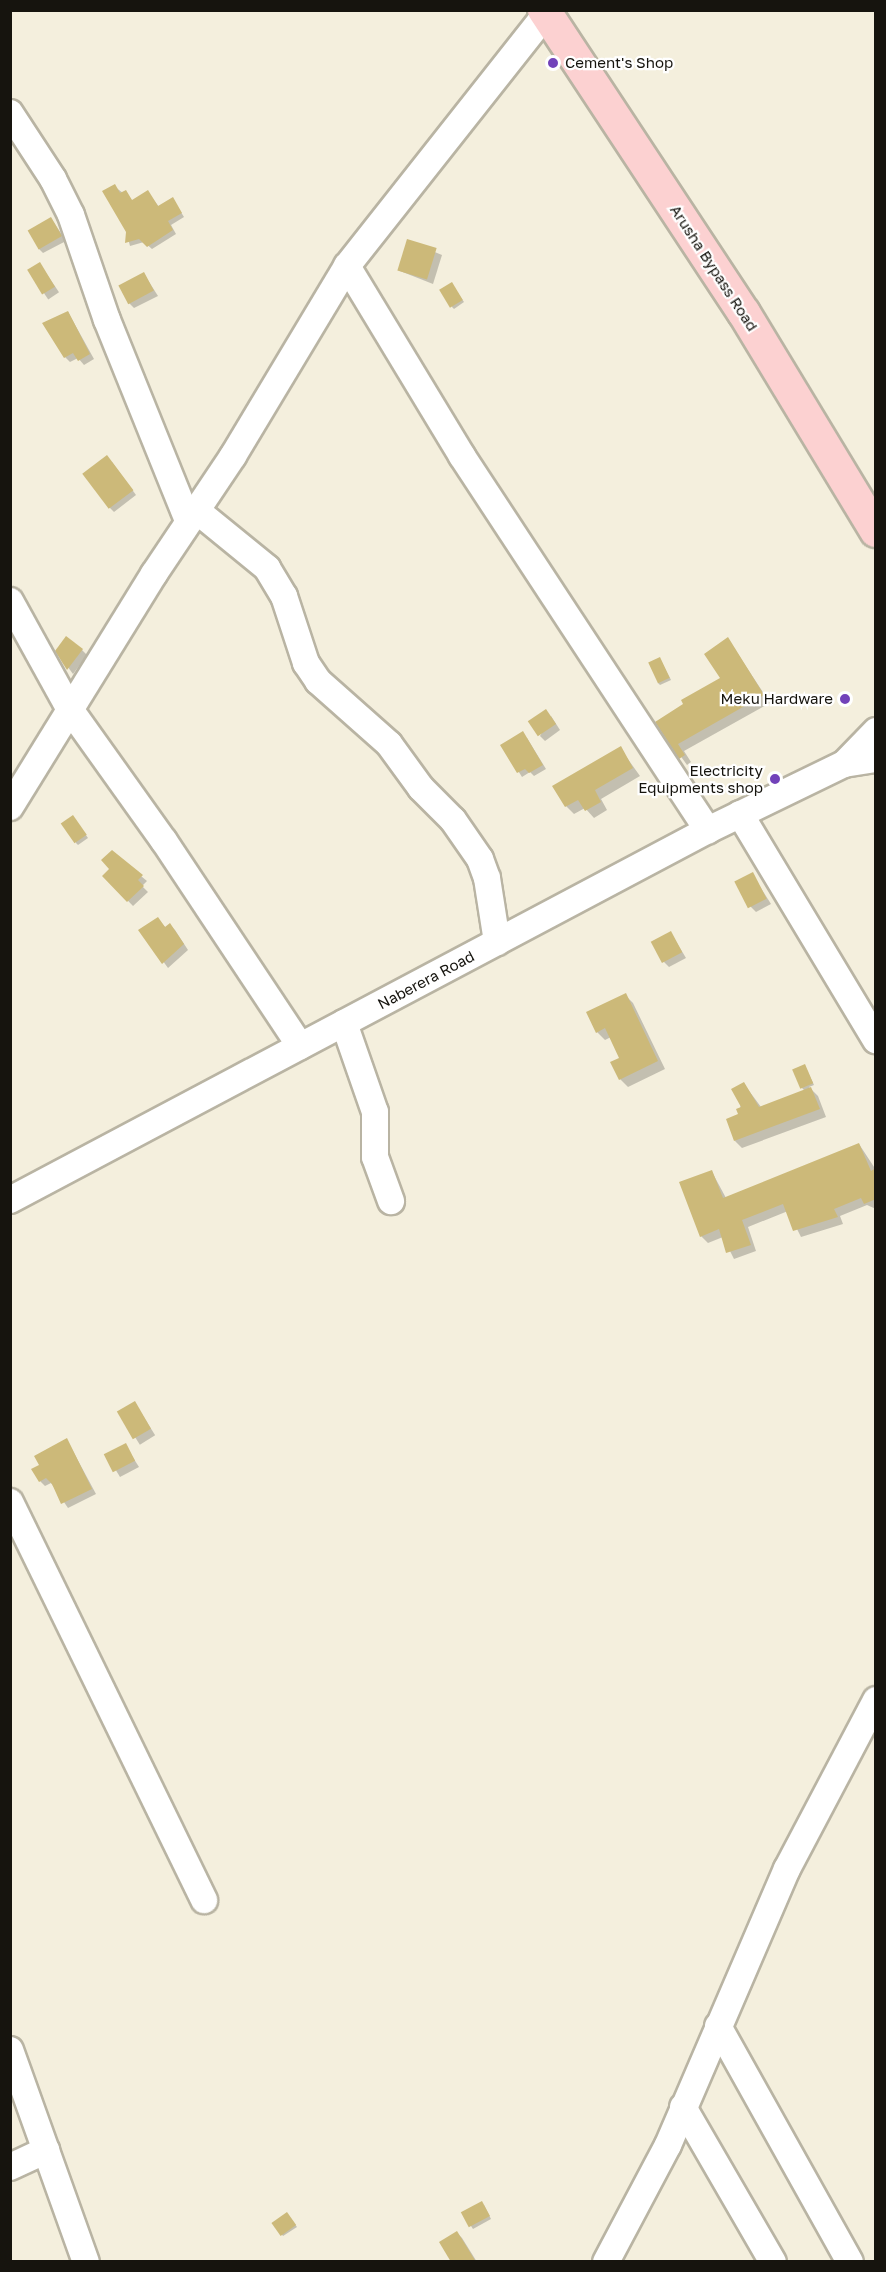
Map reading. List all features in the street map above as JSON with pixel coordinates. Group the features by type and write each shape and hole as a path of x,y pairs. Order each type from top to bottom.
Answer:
{"main road":[{"name":"Arusha Bypass Road","path":"546,12 744,313 876,531"}],"street":[{"path":"13,796 192,515 264,407 347,266 546,12"},
{"path":"10,113 53,178 71,215 107,320 192,515 267,568 284,596 306,663 318,681 389,744 421,788 453,820 480,859 487,878 497,942"},
{"path":"347,266 462,456 708,830"},
{"path":"10,601 69,708 164,841 300,1046"},
{"name":"Naberera Road","path":"844,764 876,730"},
{"name":"Naberera Road","path":"10,1200 708,830 844,764 876,759"},
{"path":"740,814 876,1040"},
{"path":"344,1023 375,1112 375,1157 390,1201"},
{"path":"10,1502 204,1900"},
{"path":"606,2262 668,2145 682,2107 787,1869 876,1700"},
{"path":"718,2026 850,2262"},
{"path":"10,2050 86,2262"},
{"path":"682,2107 773,2262"},
{"path":"10,2168 46,2150"}],"building":[{"path":"115,184 120,193 126,190 132,200 148,190 158,206 173,197 182,213 168,221 173,230 147,247 139,239 125,243 126,232 102,191"},
{"path":"51,217 62,236 39,250 28,230"},
{"path":"407,239 437,248 427,280 397,271"},
{"path":"40,262 55,287 42,295 27,270"},
{"path":"144,272 154,291 128,304 118,286"},
{"path":"452,282 463,300 450,308 439,290"},
{"path":"68,311 90,354 78,361 73,353 64,358 42,323"},
{"path":"107,455 133,490 109,509 82,474"},
{"path":"66,636 83,649 67,670 55,651"},
{"path":"728,637 764,695 678,744 685,755 679,759 655,722 683,704 681,700 720,678 704,654"},
{"path":"660,657 670,678 658,683 648,662"},
{"path":"546,709 556,724 538,736 528,721"},
{"path":"523,731 543,765 529,773 525,769 517,773 500,745"},
{"path":"621,746 633,768 595,790 601,802 585,811 578,800 565,807 552,786"},
{"path":"73,815 87,835 74,843 61,824"},
{"path":"112,850 143,875 138,880 144,886 127,902 102,876 109,869 101,860"},
{"path":"753,872 767,899 748,908 734,882"},
{"path":"158,917 165,927 170,923 184,944 162,964 138,930"},
{"path":"671,931 682,952 662,963 651,942"},
{"path":"626,993 658,1061 619,1080 610,1062 619,1058 605,1028 596,1033 586,1012"},
{"path":"805,1064 813,1083 800,1089 792,1069"},
{"path":"744,1082 759,1107 811,1087 820,1109 734,1141 726,1119 738,1114 736,1109 741,1107 731,1089"},
{"path":"859,1143 871,1171 876,1168 876,1199 864,1204 861,1198 834,1209 838,1217 793,1231 783,1204 742,1220 751,1245 726,1253 719,1229 700,1237 679,1182 712,1170 723,1198"},
{"path":"135,1401 151,1429 133,1439 117,1412"},
{"path":"67,1438 92,1489 61,1504 52,1484 46,1478 39,1482 31,1469 39,1465 34,1456"},
{"path":"126,1443 135,1461 113,1472 104,1454"},
{"path":"482,2201 490,2216 469,2227 461,2212"},
{"path":"287,2212 296,2225 281,2236 271,2223"},
{"path":"457,2231 476,2262 451,2262 439,2242"}],"place":[{"name":"Cement's Shop","path":"553,63"},
{"name":"Meku Hardware","path":"845,699"},
{"name":"Electricity Equipments shop","path":"775,779"}]}
